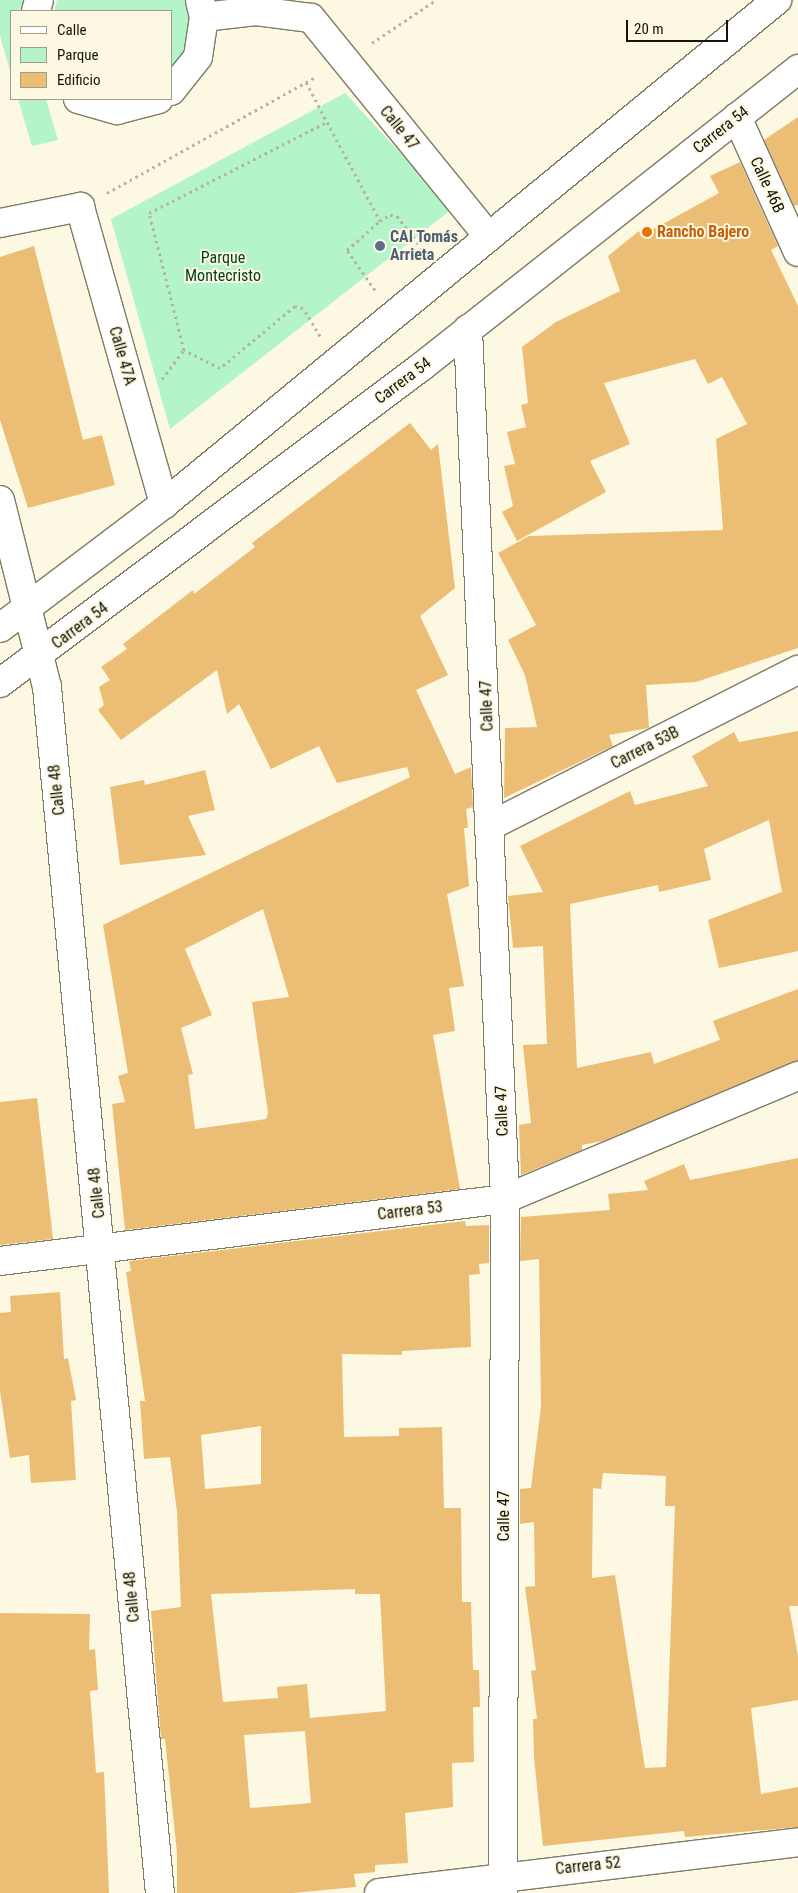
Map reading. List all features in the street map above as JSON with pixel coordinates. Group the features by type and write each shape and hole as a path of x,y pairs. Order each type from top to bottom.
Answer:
{"street":[{"path":"0,628 164,504 777,0"},
{"path":"172,90 198,57 202,9"},
{"name":"Calle 47","path":"202,9 256,11 311,18 489,237"},
{"name":"Carrera 54","path":"0,683 42,655 468,329 798,69"},
{"path":"81,100 116,110 155,100"},
{"name":"Calle 46B","path":"738,117 798,252"},
{"path":"0,223 80,208"},
{"name":"Calle 47A","path":"80,208 164,504"},
{"name":"Calle 47","path":"468,329 492,826 506,1200 503,1884"},
{"name":"Calle 48","path":"0,500 42,655 102,1247 160,1893"},
{"path":"0,612 30,606"},
{"name":"Carrera 53B","path":"492,826 798,670"},
{"name":"Carrera 53","path":"0,1261 102,1247 506,1200 798,1076"},
{"name":"Carrera 52","path":"379,1893 503,1884 798,1842"}],"path":[{"path":"306,82 380,221"},
{"path":"320,336 303,308 295,306 220,368 184,350 150,213 327,122"},
{"path":"80,208 221,130"},
{"path":"376,291 347,250 380,221 390,215 398,216 424,251"},
{"path":"158,384 184,350"}],"green space":[{"path":"0,0 23,0 24,10 10,10 10,71 0,36"},
{"path":"57,0 188,0 193,10 188,55 172,76 172,10 54,10"},
{"name":"Parque Montecristo","path":"345,93 452,209 170,429 111,219"},
{"path":"18,100 46,100 58,140 32,146"}],"building":[{"path":"798,117 798,205 794,206 764,140"},
{"path":"740,162 778,246 771,250 798,306 798,648 696,682 646,685 649,728 609,735 613,746 504,798 505,728 537,727 525,675 508,640 536,625 498,553 529,536 723,530 716,439 747,424 722,377 708,384 695,359 604,383 630,444 590,461 606,492 517,541 502,512 513,506 504,466 515,464 507,432 526,427 521,405 528,403 522,347 556,322 620,291 608,256 639,231 641,236 719,193 710,176"},
{"path":"34,246 83,440 102,435 115,485 28,508 0,420 0,257"},
{"path":"410,423 431,450 438,444 455,588 420,616 448,675 416,690 455,774 471,767 473,807 466,809 468,828 464,828 469,886 447,894 464,986 449,988 455,1031 433,1035 460,1189 125,1230 112,1104 125,1102 118,1076 128,1073 103,925 410,777 407,767 337,783 319,746 271,769 239,704 227,714 217,670 121,740 98,710 104,705 99,687 110,680 101,667 127,649 123,644 193,590 194,594 255,547 252,543","holes":["263,909 289,997 252,1002 268,1113 266,1119 195,1129 188,1075 193,1074 181,1028 212,1015 185,949"]},
{"path":"798,731 798,951 719,968 708,920 782,892 769,820 704,849 711,880 659,892 658,885 570,904 577,1068 651,1052 654,1064 720,1040 713,1021 798,989 798,1061 603,1141 582,1145 582,1150 521,1175 519,1125 531,1123 523,1045 547,1044 543,946 513,948 508,896 543,892 520,846 630,791 635,805 708,786 692,756 734,732 739,742"},
{"path":"205,770 215,810 188,816 206,855 120,865 110,787 144,780 145,785"},
{"path":"37,1098 53,1239 0,1245 0,1102"},
{"path":"798,1158 798,1606 789,1606 798,1656 798,1700 751,1708 761,1794 798,1787 798,1827 685,1837 684,1831 543,1846 534,1757 533,1719 537,1719 531,1671 536,1670 525,1587 535,1586 534,1522 520,1524 520,1489 531,1488 541,1406 539,1259 520,1261 521,1217 610,1210 608,1194 648,1190 644,1181 684,1164 690,1180","holes":["603,1473 666,1476 665,1506 675,1506 666,1767 645,1768 615,1575 592,1578 593,1488 601,1489"]},
{"path":"465,1221 466,1226 489,1225 489,1263 479,1264 480,1274 469,1275 471,1347 402,1351 402,1355 342,1354 344,1437 399,1436 399,1428 442,1427 444,1508 461,1508 462,1602 471,1602 473,1670 479,1670 480,1707 473,1707 474,1762 452,1763 453,1807 405,1813 408,1863 375,1865 375,1872 354,1874 356,1887 294,1893 177,1893 177,1853 165,1739 161,1739 151,1611 181,1607 177,1512 170,1457 144,1459 140,1401 145,1401 126,1272 131,1271 129,1261","holes":["261,1426 261,1484 205,1489 201,1435","355,1589 355,1594 380,1594 386,1711 310,1718 307,1684 277,1687 278,1698 223,1702 211,1594","305,1731 311,1803 250,1808 244,1735"]},
{"path":"60,1292 64,1359 68,1358 76,1400 71,1401 76,1480 31,1483 29,1455 10,1458 0,1391 0,1313 11,1312 10,1296"},
{"path":"0,1613 90,1614 89,1650 95,1649 98,1690 90,1691 96,1773 104,1772 109,1893 0,1893"}],"place":[{"name":"Rancho Bajero","path":"647,232"},
{"name":"CAI Tomás Arrieta","path":"380,246"}]}
